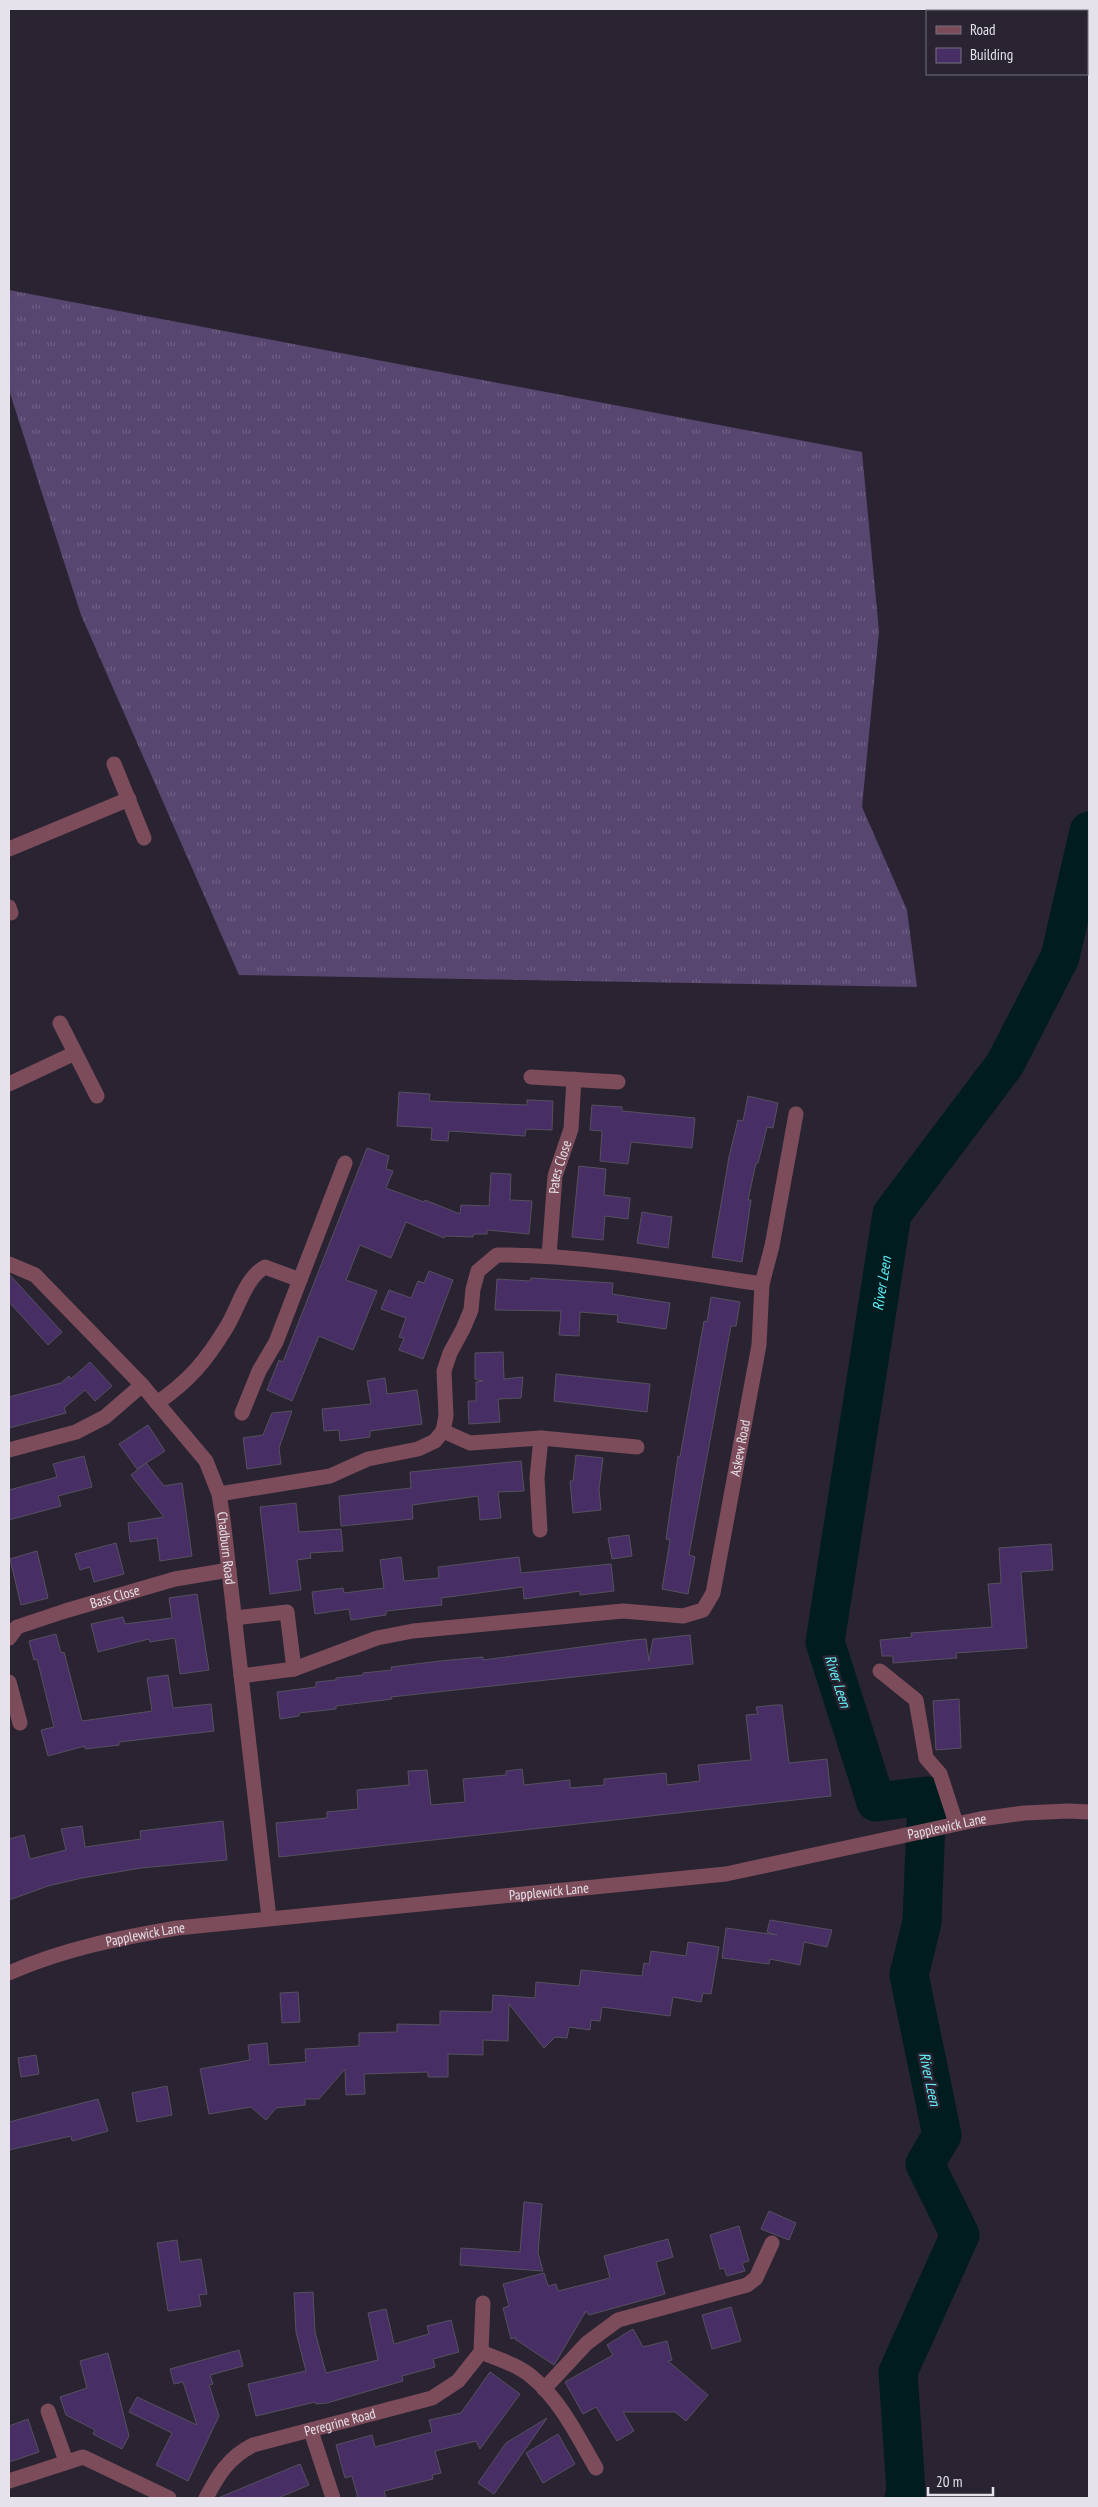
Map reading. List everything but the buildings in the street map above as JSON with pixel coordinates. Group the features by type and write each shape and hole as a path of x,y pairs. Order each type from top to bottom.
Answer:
{"street":[{"path":"114,764 144,838"},
{"path":"9,849 128,800"},
{"path":"60,1023 97,1096"},
{"path":"9,1084 75,1053"},
{"path":"531,1077 618,1082"},
{"name":"Pates Close","path":"549,1256 555,1176 571,1129 574,1079"},
{"name":"Askew Road","path":"294,1669 378,1638 413,1631 623,1611 684,1616 703,1610 713,1593 759,1344 762,1284 772,1246 796,1114"},
{"path":"242,1413 258,1371 276,1342 345,1163"},
{"path":"219,1494 330,1476 368,1459 418,1449 435,1441 443,1431 446,1416 444,1370 471,1310 473,1289 478,1271 497,1255 549,1256 652,1267 762,1284"},
{"name":"Chadburn Road","path":"9,1264 35,1275 142,1385 206,1461 219,1494 269,1918"},
{"path":"157,1403 183,1385 203,1363 227,1326 255,1272 265,1267 300,1280"},
{"path":"9,1450 76,1432 105,1417 142,1385"},
{"path":"443,1431 470,1443 541,1438 637,1447"},
{"path":"540,1530 537,1478 541,1438"},
{"name":"Bass Close","path":"9,1638 17,1627 65,1611 175,1579 229,1570"},
{"path":"234,1618 287,1612 294,1669 241,1676"},
{"path":"880,1671 916,1700 926,1758 940,1774 956,1823"},
{"path":"9,1682 20,1723"},
{"name":"Papplewick Lane","path":"9,1973 44,1958 109,1939 177,1928 726,1874 956,1823 1024,1813 1089,1812"},
{"path":"549,2394 587,2343 618,2320 747,2285 756,2278 772,2242"},
{"path":"483,2303 481,2352 506,2362 532,2377 549,2394 596,2468"},
{"name":"Peregrine Road","path":"206,2498 218,2474 229,2460 253,2445 432,2398 458,2381 481,2352"},
{"path":"48,2411 66,2461"},
{"path":"311,2431 333,2498"},
{"path":"9,2481 83,2456 169,2498"}],"green space":[{"path":"9,290 862,452 879,631 862,807 907,910 917,987 239,975 81,615 9,390"}],"waterway":[{"name":"River Leen","path":"904,2498 906,2492 898,2372 960,2235 925,2164 942,2135 909,1975 922,1922 927,1796 876,1802 825,1642 892,1214 1005,1064 1060,957 1089,831"}]}
